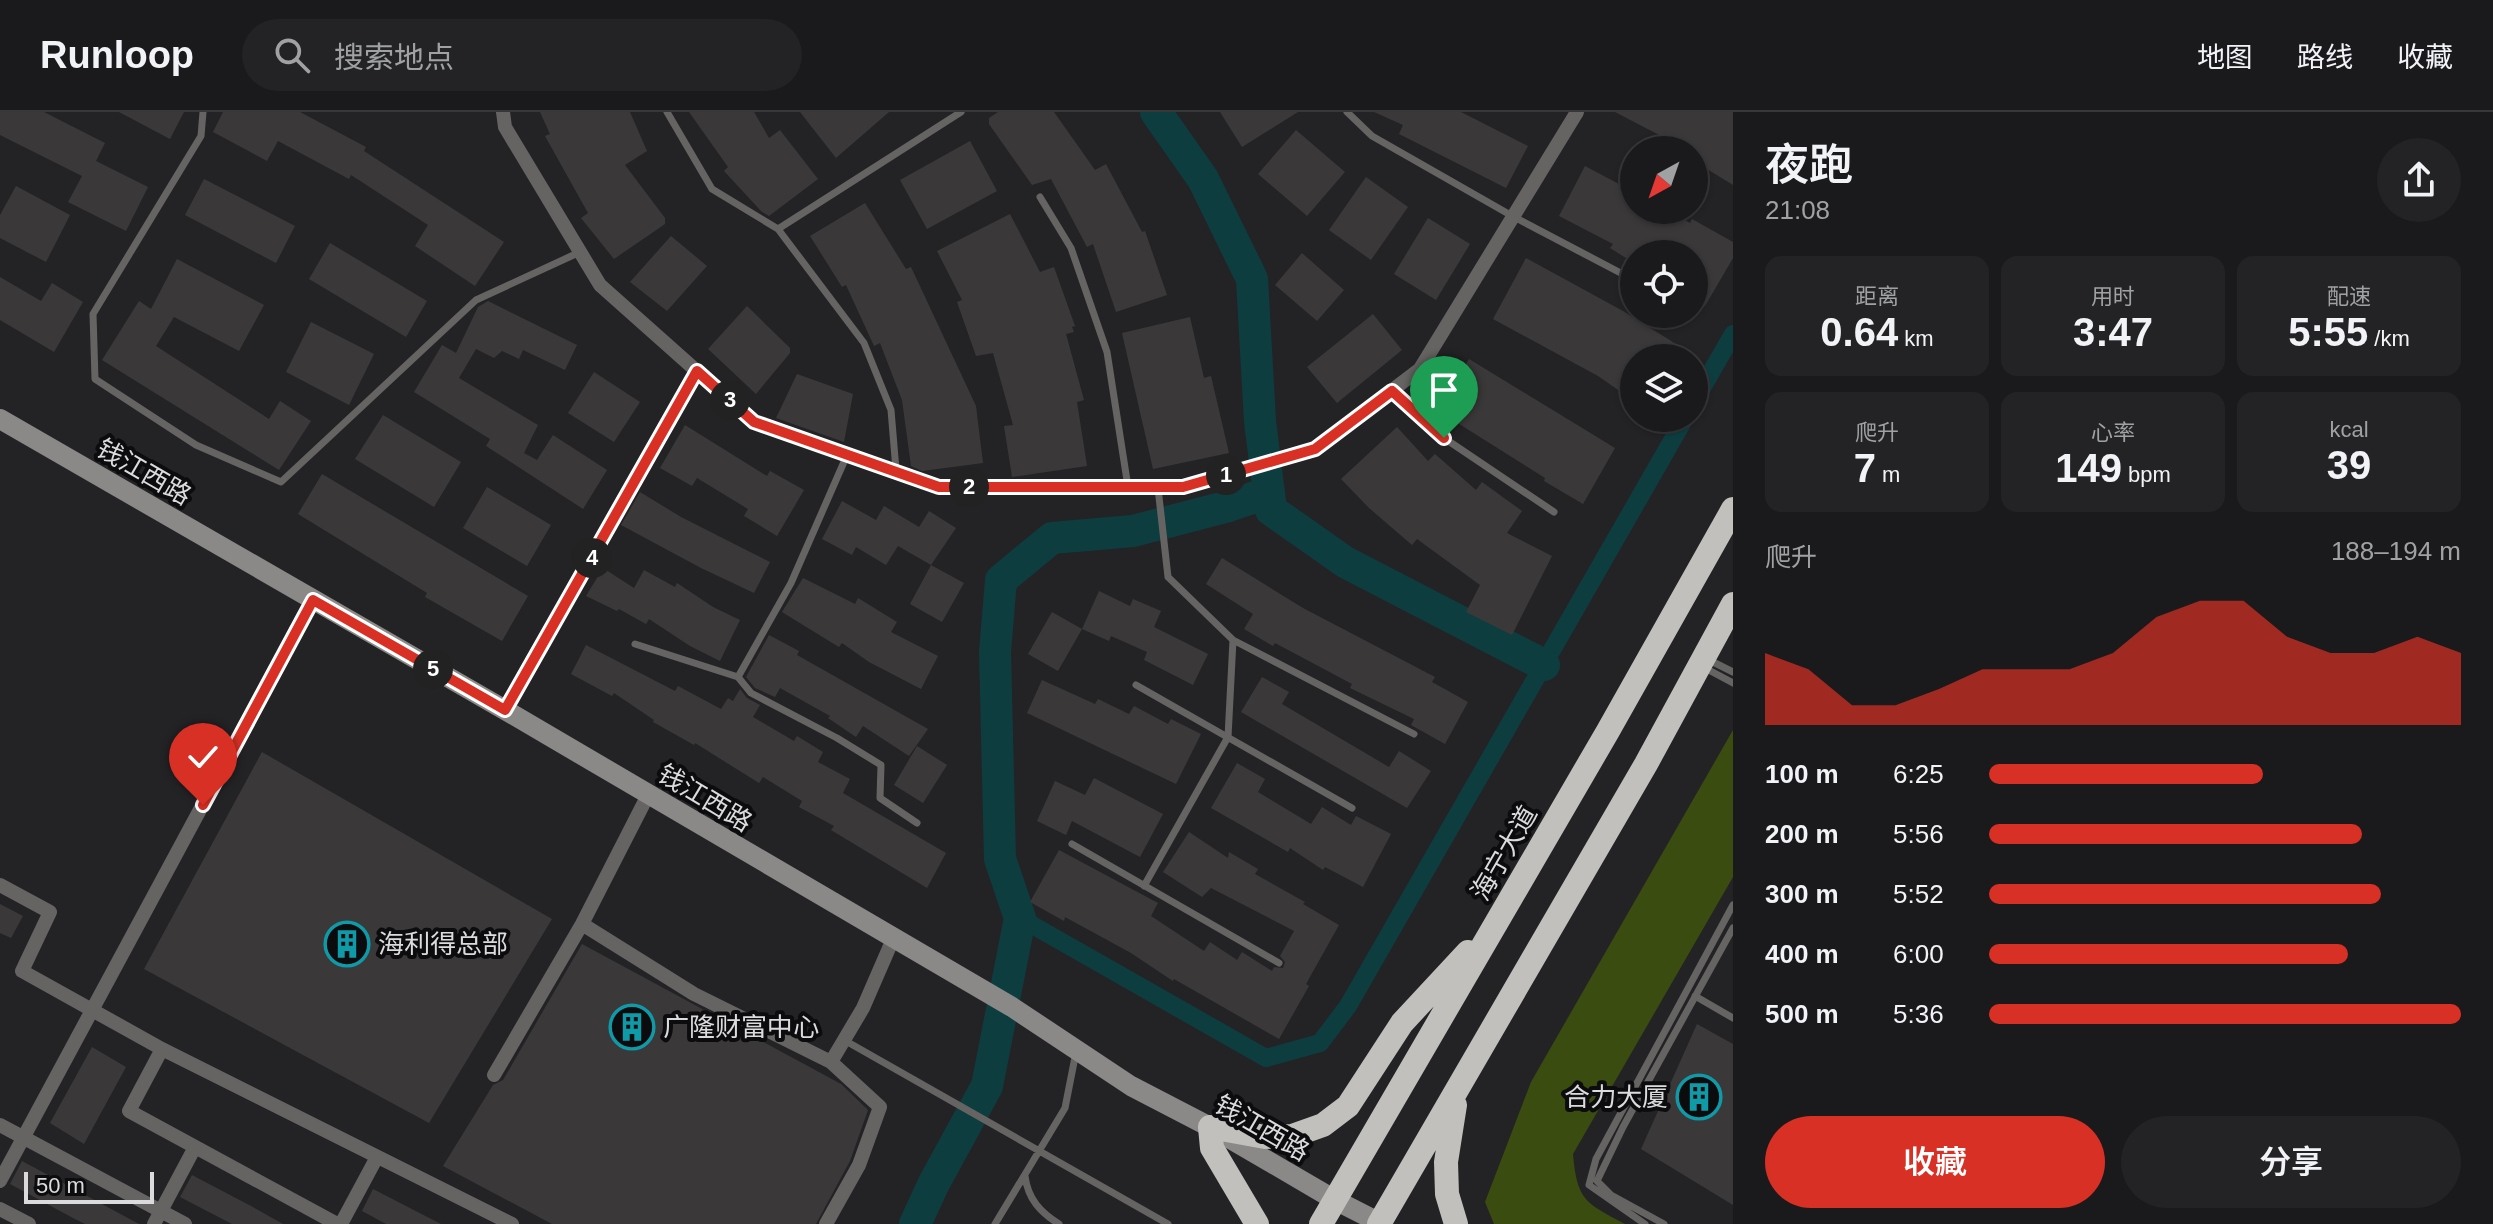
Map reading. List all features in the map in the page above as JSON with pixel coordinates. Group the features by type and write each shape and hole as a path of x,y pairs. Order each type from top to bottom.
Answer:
{"highway":[{"name":"海宁大道","path":"1321,1224 1733,509"},
{"path":"1380,1224 1646,764 1733,604"},
{"path":"1257,1224 1212,1148 1210,1127 1265,1137 1292,1136 1323,1125 1348,1106 1402,1023 1497,921"},
{"path":"1456,1224 1447,1194 1446,1162 1457,1090"}],"main road":[{"name":"钱江西路","path":"0,419 1012,1007 1131,1086 1210,1127 1380,1224"}],"street":[{"path":"503,112 505,127 600,285 754,422 939,487 1158,488 1183,487 1315,449 1420,369 1577,112"},
{"path":"0,1181 313,600"},
{"path":"494,1075 582,924 648,795"},
{"path":"0,885 50,912 22,971 162,1049 512,1224"},
{"path":"582,924 694,994 831,1062 880,1107 859,1165 826,1224"},
{"path":"831,1062 863,1008 893,939"},
{"path":"162,1049 129,1111 339,1224 377,1157"},
{"path":"0,1125 157,1218 185,1224"},
{"path":"157,1218 195,1147"},
{"path":"0,1209 29,1224"}],"lane":[{"path":"203,112 201,136 93,314 95,379 196,445 281,482 476,300 580,252"},
{"path":"667,112 712,189 778,229 864,343 891,410 897,472"},
{"path":"778,229 961,112"},
{"path":"1347,112 1372,136 1514,217 1620,273"},
{"path":"1040,197 1071,248 1107,352 1128,487"},
{"path":"505,710 697,371"},
{"path":"1392,391 1444,438 1554,512"},
{"path":"738,677 791,583 847,455"},
{"path":"1158,488 1168,577 1233,640 1414,734"},
{"path":"1144,886 1228,737 1233,640"},
{"path":"635,644 738,677 751,693 881,765 880,798 917,823"},
{"path":"1702,661 1733,672"},
{"path":"1702,661 1733,683"},
{"path":"1136,685 1352,808"},
{"path":"1072,844 1279,963"},
{"path":"1645,1224 1589,1185 1596,1159 1733,905"},
{"path":"1664,1224 1611,1195 1597,1181 1623,1127 1733,928"},
{"path":"1695,996 1733,1018"},
{"path":"844,1040 1168,1224"},
{"path":"995,1224 1065,1108 1076,1050"},
{"path":"1025,1174 1027,1193 1043,1214 1059,1224"}],"green space":[{"path":"1733,730 1733,877 1573,1154 1577,1182 1586,1199 1625,1224 1494,1224 1485,1202 1531,1082"}],"building":[{"path":"0,112 44,112 105,143 96,161 148,187 126,231 68,202 82,176 0,135"},
{"path":"119,112 184,112 170,139"},
{"path":"223,112 300,112 366,147 364,151 504,242 475,286 415,246 428,225 351,175 349,179 278,141 267,161 213,132"},
{"path":"540,112 630,112 647,151 625,165 665,218 665,224 614,259 581,218 588,213 545,136 550,134"},
{"path":"689,112 754,112 769,138 780,130 818,179 769,216 724,171 728,167"},
{"path":"800,112 889,112 836,158"},
{"path":"998,112 1054,112 1095,170 1106,164 1142,232 1145,231 1167,295 1116,312 1093,244 1087,247 1051,179 1032,185 989,124 989,118"},
{"path":"1220,112 1298,112 1242,147"},
{"path":"1374,112 1461,112 1528,146 1506,188 1399,134 1403,125"},
{"path":"1615,112 1733,112 1733,185 1708,170 1708,136 1661,136"},
{"path":"1296,130 1345,172 1307,216 1258,174"},
{"path":"970,141 997,191 927,229 900,180"},
{"path":"1585,166 1620,185 1620,224 1701,224 1733,242 1733,258 1708,301 1708,240 1620,240 1620,254 1610,248 1613,244 1559,216"},
{"path":"1366,177 1408,207 1371,260 1329,230"},
{"path":"204,179 295,226 276,263 185,215"},
{"path":"16,186 70,215 46,262 0,238 0,215"},
{"path":"865,203 906,269 911,267 976,406 983,463 922,471 911,466 902,400 880,343 874,346 846,285 842,287 810,236"},
{"path":"1010,214 1040,272 1054,267 1075,326 1072,327 1074,332 1066,334 1084,400 1077,402 1087,466 1012,477 1004,426 1013,425 993,353 976,356 957,302 962,300 937,251"},
{"path":"1428,218 1470,244 1436,300 1394,274"},
{"path":"671,236 707,266 667,311 630,282"},
{"path":"330,243 427,301 406,337 309,279"},
{"path":"1302,253 1344,290 1317,321 1275,285"},
{"path":"1526,258 1620,309 1620,328 1650,328 1676,344 1620,344 1620,391 1493,319"},
{"path":"177,259 264,305 239,351 174,317 156,346 269,419 280,401 311,421 279,470 102,360 139,301 151,309"},
{"path":"0,277 41,301 52,283 83,302 54,352 0,320"},
{"path":"488,301 577,345 565,370 523,350 519,359 502,351 494,358 476,349 459,378 538,425 524,453 537,460 553,435 607,470 583,509 486,446 490,439 414,392 442,345 456,353 478,307"},
{"path":"747,306 790,348 790,353 756,394 708,349"},
{"path":"1373,314 1402,350 1337,403 1307,367"},
{"path":"1190,317 1204,378 1211,376 1229,453 1153,469 1122,333"},
{"path":"311,322 374,354 349,405 286,372"},
{"path":"1469,359 1615,448 1583,504 1437,410"},
{"path":"594,372 640,402 614,442 568,413"},
{"path":"797,374 853,394 844,442 776,418"},
{"path":"383,415 461,462 434,507 355,459"},
{"path":"685,425 767,476 770,471 804,490 777,536 744,516 748,509 697,478 692,486 660,468"},
{"path":"1397,427 1428,461 1435,454 1476,490 1482,482 1522,511 1507,533 1552,556 1512,635 1466,612 1480,585 1417,539 1412,545 1341,479"},
{"path":"322,474 528,596 502,641 425,597 427,593 298,514"},
{"path":"487,487 551,525 527,566 463,528"},
{"path":"640,492 681,517 770,562 754,593 621,525"},
{"path":"842,501 876,520 884,506 919,527 929,511 956,528 931,565 898,546 886,565 856,547 852,555 822,539"},
{"path":"1222,558 1303,608 1435,677 1432,682 1468,702 1445,744 1411,725 1414,719 1350,688 1352,684 1244,629 1253,614 1206,584"},
{"path":"931,565 964,583 942,622 910,604"},
{"path":"603,568 634,588 644,570 675,587 677,583 713,607 740,620 720,661 649,619 646,624 586,596"},
{"path":"803,578 855,604 858,598 897,622 891,632 938,656 921,689 869,662 842,643 839,647 782,612"},
{"path":"1099,591 1130,606 1133,599 1161,611 1154,627 1208,654 1193,685 1144,660 1147,652 1111,636 1109,641 1082,629"},
{"path":"1052,612 1082,629 1058,671 1028,654"},
{"path":"769,635 799,651 797,655 928,729 909,756 863,726 856,737 828,718 830,716 780,688 775,697 755,688 746,677"},
{"path":"586,645 675,691 678,686 721,709 728,698 733,701 740,689 747,698 760,705 753,717 794,741 797,736 823,752 818,762 850,779 843,793 946,853 927,888 831,830 834,826 799,807 802,801 763,777 759,783 695,743 653,722 614,693 612,696 571,674"},
{"path":"1262,677 1289,692 1282,704 1389,767 1399,751 1431,771 1407,808 1241,712"},
{"path":"1042,680 1095,704 1098,699 1129,714 1134,706 1168,724 1171,719 1201,734 1176,784 1027,713"},
{"path":"917,746 947,765 923,803 894,785"},
{"name":"海利得总部","path":"262,752 552,919 429,1123 144,969"},
{"path":"1237,763 1265,779 1258,792 1311,824 1322,807 1351,825 1356,816 1391,834 1363,887 1325,867 1323,870 1290,848 1288,852 1211,808"},
{"path":"1094,778 1163,814 1140,857 1072,821 1066,835 1037,821 1055,781 1085,795"},
{"path":"1189,832 1228,858 1229,852 1258,869 1255,874 1339,925 1279,1039 1173,981 1131,953 1030,902 1059,850 1158,903 1151,916 1204,951 1210,942 1237,960 1242,952 1272,971 1274,967 1283,968 1285,962 1280,956 1294,931 1211,888 1202,897 1163,872"},
{"path":"0,904 23,916 11,938 0,933"},
{"name":"广隆财富中心","path":"582,944 841,1084 868,1110 850,1161 816,1224 552,1224 443,1166 493,1085 503,1080"},
{"name":"合力大厦","path":"1697,1024 1733,1044 1733,1205 1641,1149"},
{"path":"92,1047 126,1067 84,1144 50,1123"},
{"path":"22,1161 139,1224 85,1224 73,1218 10,1184"},
{"path":"192,1175 283,1224 232,1224 180,1197"},
{"path":"373,1189 441,1224 386,1224 362,1211"}],"waterway":[{"path":"1156,112 1203,179 1252,279 1260,421 1271,510 1345,562 1544,665"},
{"path":"1708,378 1733,334"},
{"path":"1020,918 1266,1058 1320,1043 1348,1006 1677,432"},
{"path":"915,1224 987,1086 1020,918 1000,859 995,652 1001,580 1052,538 1133,531 1229,506 1269,492"}],"place":[{"name":"海利得总部","path":"347,944"},
{"name":"广隆财富中心","path":"632,1027"},
{"name":"合力大厦","path":"1699,1097"}],"route":[{"path":"203,805 313,600 505,710 697,371 754,422 939,487 1183,487 1315,449 1392,391 1444,438"}]}
